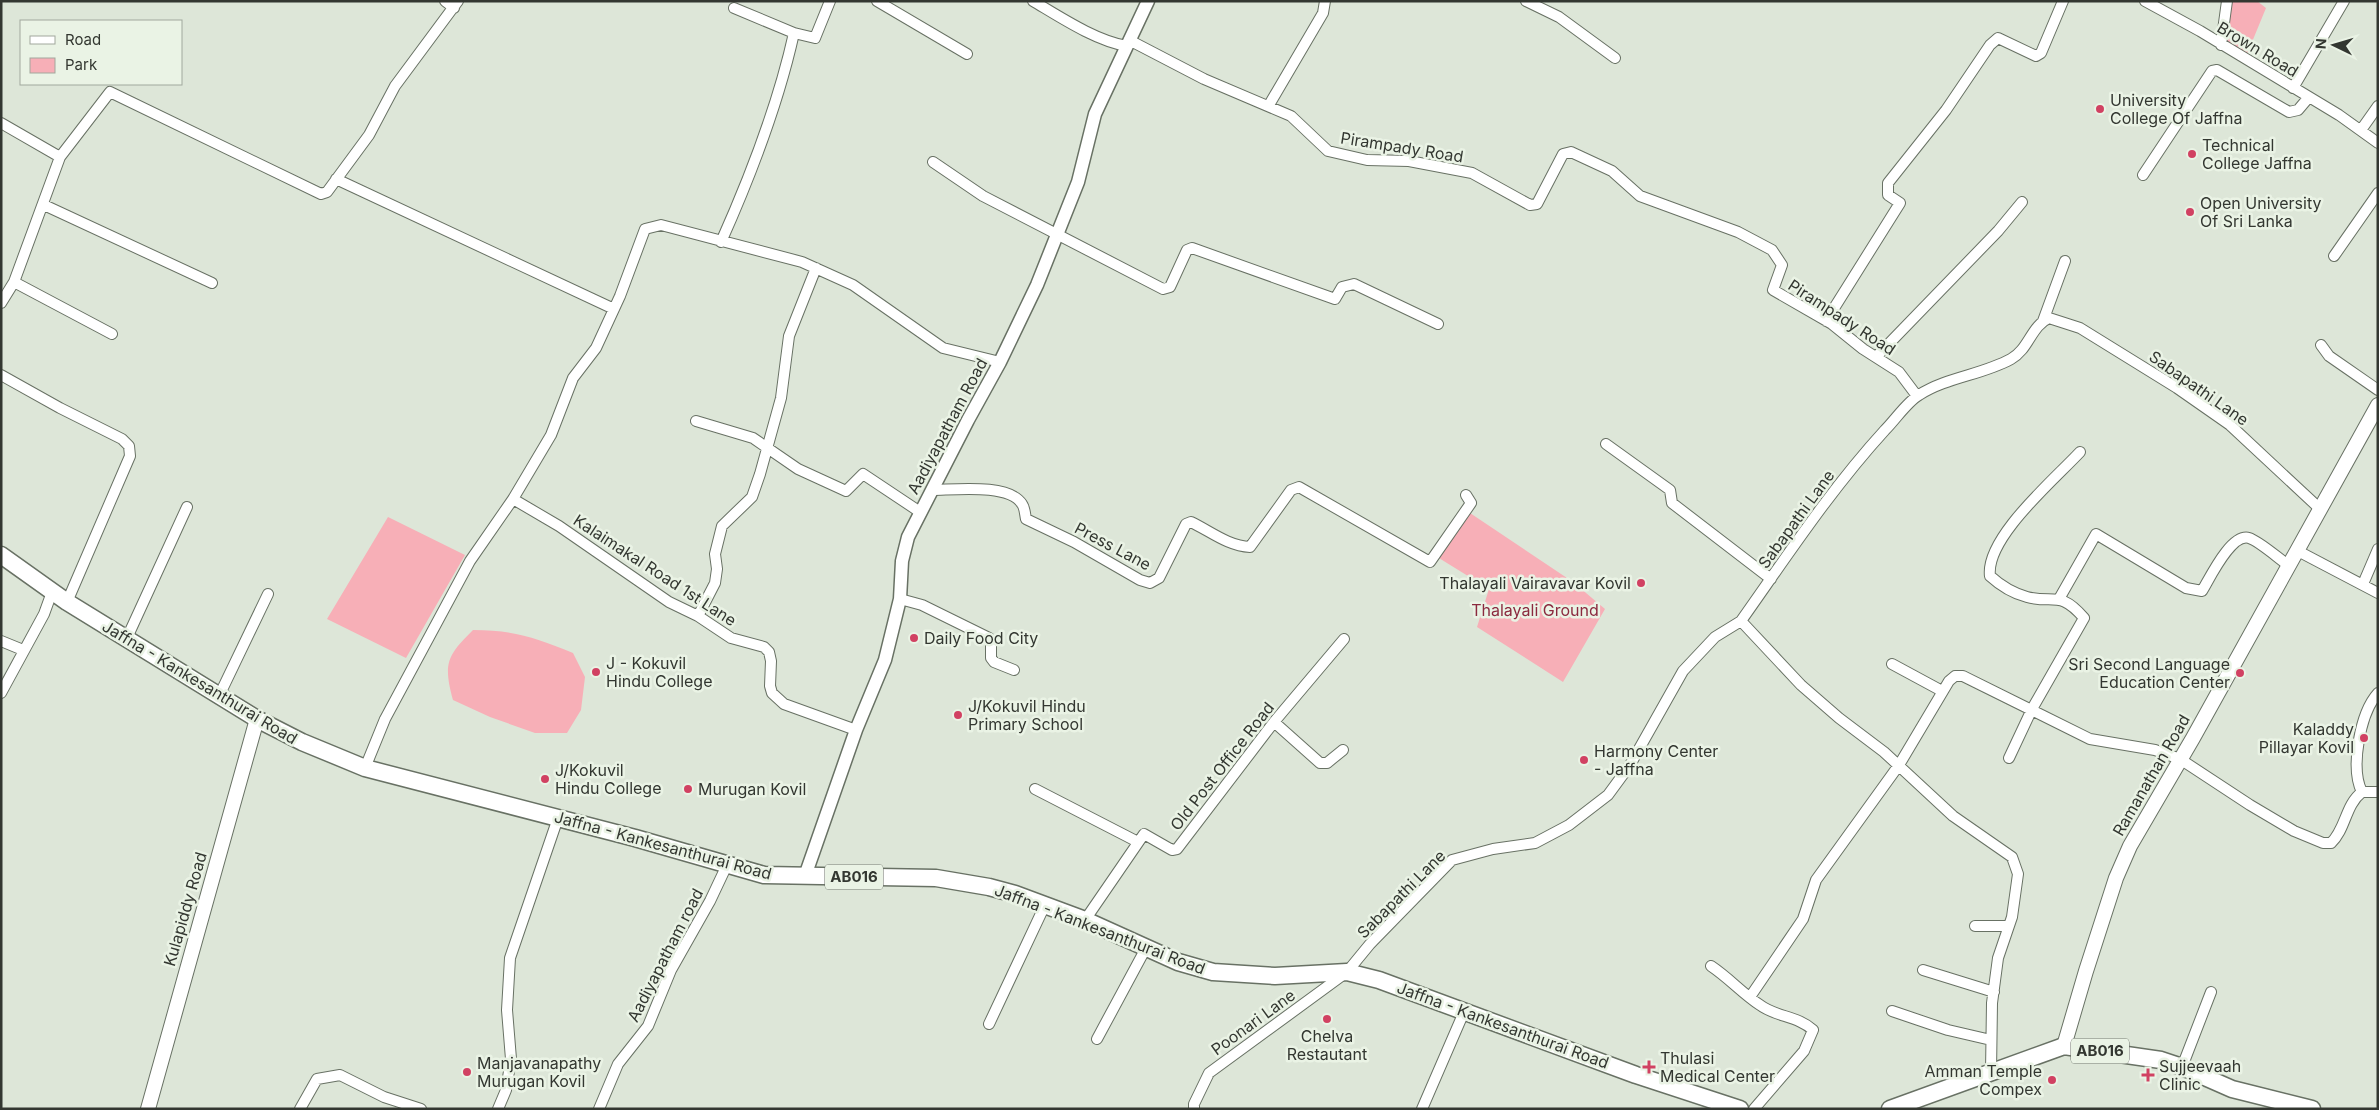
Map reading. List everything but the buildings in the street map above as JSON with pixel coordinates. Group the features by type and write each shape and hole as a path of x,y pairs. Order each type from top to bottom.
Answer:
{"main road":[{"name":"Ramanathan Road","path":"2064,1046 2116,878 2130,846 2378,405"},
{"name":"Jaffna - Kankesanthurai Road","path":"1,554 67,602 257,719 302,742 365,768 764,874 917,878 958,881 1015,894 1085,920 1178,962 1212,972 1275,976 1347,972 1380,980 1636,1075 1740,1109"},
{"name":"Kulapiddy Road","path":"148,1109 257,719"},
{"name":"AB016","path":"1890,1109 2064,1046 2141,1056 2182,1067 2232,1089 2312,1109"}],"street":[{"path":"1,303 14,282 60,156 110,92 190,129 321,194 327,192 369,134 395,86 456,4 445,1"},
{"path":"734,8 794,34 815,38 830,1"},
{"path":"878,1 966,54"},
{"name":"Pirampady Road","path":"1034,1 1056,16 1106,40 1128,43 1204,79 1269,105 1291,116 1328,151 1367,160 1409,162 1472,173 1530,205 1537,204 1563,154 1571,152 1612,171 1640,196 1738,232 1772,250 1782,265 1773,290 1826,321 1899,372 1917,396"},
{"name":"Aadiyapatham Road","path":"805,876 856,730 885,660 900,599 902,561 908,538 1000,362 1058,236 1078,182 1095,114 1148,1"},
{"path":"1269,105 1323,13 1325,1"},
{"path":"1526,1 1559,17 1615,58"},
{"path":"1826,321 1900,203 1888,195 1888,183 1946,110 1990,45 1998,38 2036,56 2041,53 2063,1"},
{"name":"Brown Road","path":"2145,1 2293,88 2361,130 2378,143"},
{"path":"2221,45 2227,1"},
{"path":"2293,88 2344,1"},
{"path":"721,242 741,198 778,96 794,34"},
{"path":"2144,175 2212,71 2217,70 2289,112 2298,110 2309,98"},
{"path":"2361,130 2378,106"},
{"path":"1,123 60,156"},
{"path":"933,162 983,196 1163,289 1170,287 1187,250 1192,248 1335,298 1342,287 1354,284 1438,324"},
{"path":"336,179 614,309"},
{"path":"2334,256 2378,193"},
{"path":"1876,357 1998,231 2022,202"},
{"path":"44,204 212,283"},
{"path":"365,768 385,719 470,561 513,499 551,434 573,378 596,348 614,309 645,229 661,225 794,260 816,268 853,285 942,348 1000,362"},
{"path":"2043,321 2065,261"},
{"path":"698,616 715,583 717,569 715,554 722,526 752,497 781,398 790,336 816,268"},
{"path":"14,282 112,334"},
{"name":"Sabapathi Lane","path":"1347,972 1370,944 1452,860 1493,849 1535,843 1569,825 1608,795 1630,766 1682,671 1716,637 1741,621 1857,461 1917,396 1934,387 2010,360 2023,350 2043,321 2049,318 2080,328 2178,388 2230,424 2319,508"},
{"path":"2321,346 2329,356 2378,390"},
{"path":"1,375 122,440 129,446 130,456 67,602"},
{"path":"696,421 753,438 798,469 846,491 863,474 920,512"},
{"path":"1606,444 1670,490 1672,503 1771,579"},
{"path":"2009,758 2032,709 2084,618 2077,610 2059,598 2029,598 2003,588 1990,576 1989,567 1992,555 2012,523 2080,452"},
{"name":"Press Lane","path":"932,490 984,489 1011,495 1022,504 1026,519 1074,542 1140,580 1150,583 1159,578 1186,524 1191,522 1200,526 1237,547 1250,547 1291,490 1299,487 1430,562 1471,503 1466,495"},
{"name":"Kalaimakal Road 1st Lane","path":"513,499 559,526 669,602 698,616 731,638 764,648 769,652 771,661 770,686 772,693 784,704 856,730"},
{"path":"126,640 187,507"},
{"path":"2059,598 2096,534 2186,588 2202,591 2231,544 2240,538 2249,538 2288,564"},
{"path":"2363,584 2378,549"},
{"path":"2296,550 2378,593"},
{"path":"1,692 44,614 52,592"},
{"path":"219,696 268,594"},
{"path":"900,599 922,605 989,638 991,658 994,662 1014,670"},
{"path":"1741,621 1801,684 1839,718 1898,765 1953,816 2012,857 2018,874 2012,917 2007,926 1998,958 1991,1040 1991,1072"},
{"name":"Old Post Office Road","path":"1138,842 1144,834 1148,834 1172,850 1176,849 1274,722 1344,639"},
{"path":"1,641 23,650"},
{"path":"1892,664 1942,691"},
{"path":"1750,997 1803,919 1816,880 1898,765 1942,691 1955,676 1963,676 2090,739 2155,750 2180,760 2294,831 2323,843 2331,843 2338,836 2350,806 2362,792 2378,792"},
{"path":"2362,792 2358,783 2356,765 2360,737 2368,709 2378,694"},
{"path":"1274,722 1320,764 1326,763 1343,750"},
{"path":"1036,789 1138,842 1085,920"},
{"path":"498,1109 506,1090 511,1059 507,1010 510,958 558,818"},
{"name":"Aadiyapatham road","path":"599,1109 618,1064 648,1026 671,970 710,901 727,865"},
{"path":"989,1024 1045,905"},
{"path":"1975,926 2007,926"},
{"path":"1097,1039 1146,948"},
{"path":"1712,966 1768,1010 1801,1022 1813,1030 1804,1051 1754,1109"},
{"path":"1923,970 1994,992"},
{"name":"Poonari Lane","path":"1194,1109 1194,1104 1208,1073 1347,972"},
{"path":"2182,1067 2211,992"},
{"path":"1892,1011 1948,1030 1991,1040"},
{"path":"1422,1109 1464,1012"},
{"path":"300,1109 317,1079 340,1075 384,1097 421,1109"}],"green space":[{"path":"2227,1 2257,1 2266,8 2245,59 2221,45"},
{"name":"Thalayali Ground","path":"1470,513 1573,582 1605,609 1563,682 1477,627 1489,589 1434,555"},
{"path":"388,517 465,555 406,658 327,619"},
{"path":"473,630 513,633 548,643 573,653 585,677 581,710 567,733 535,733 490,717 453,700 448,677 450,661 458,647"}],"place":[{"name":"University College Of Jaffna","path":"2100,109"},
{"name":"Technical College Jaffna","path":"2192,154"},
{"name":"Open University Of Sri Lanka","path":"2190,212"},
{"name":"Thalayali Vairavavar Kovil","path":"1641,583"},
{"name":"Daily Food City","path":"914,638"},
{"name":"J - Kokuvil Hindu College","path":"596,672"},
{"name":"Sri Second Language Education Center","path":"2240,673"},
{"name":"J/Kokuvil Hindu Primary School","path":"958,715"},
{"name":"Kaladdy Pillayar Kovil","path":"2364,738"},
{"name":"Harmony Center - Jaffna","path":"1584,760"},
{"name":"J/Kokuvil Hindu College","path":"545,779"},
{"name":"Murugan Kovil","path":"688,789"},
{"name":"Chelva Restautant","path":"1327,1019"},
{"name":"Thulasi Medical Center","path":"1649,1067"},
{"name":"Manjavanapathy Murugan Kovil","path":"467,1072"},
{"name":"Sujjeevaah Clinic","path":"2148,1075"},
{"name":"Amman Temple Compex","path":"2052,1080"}]}
